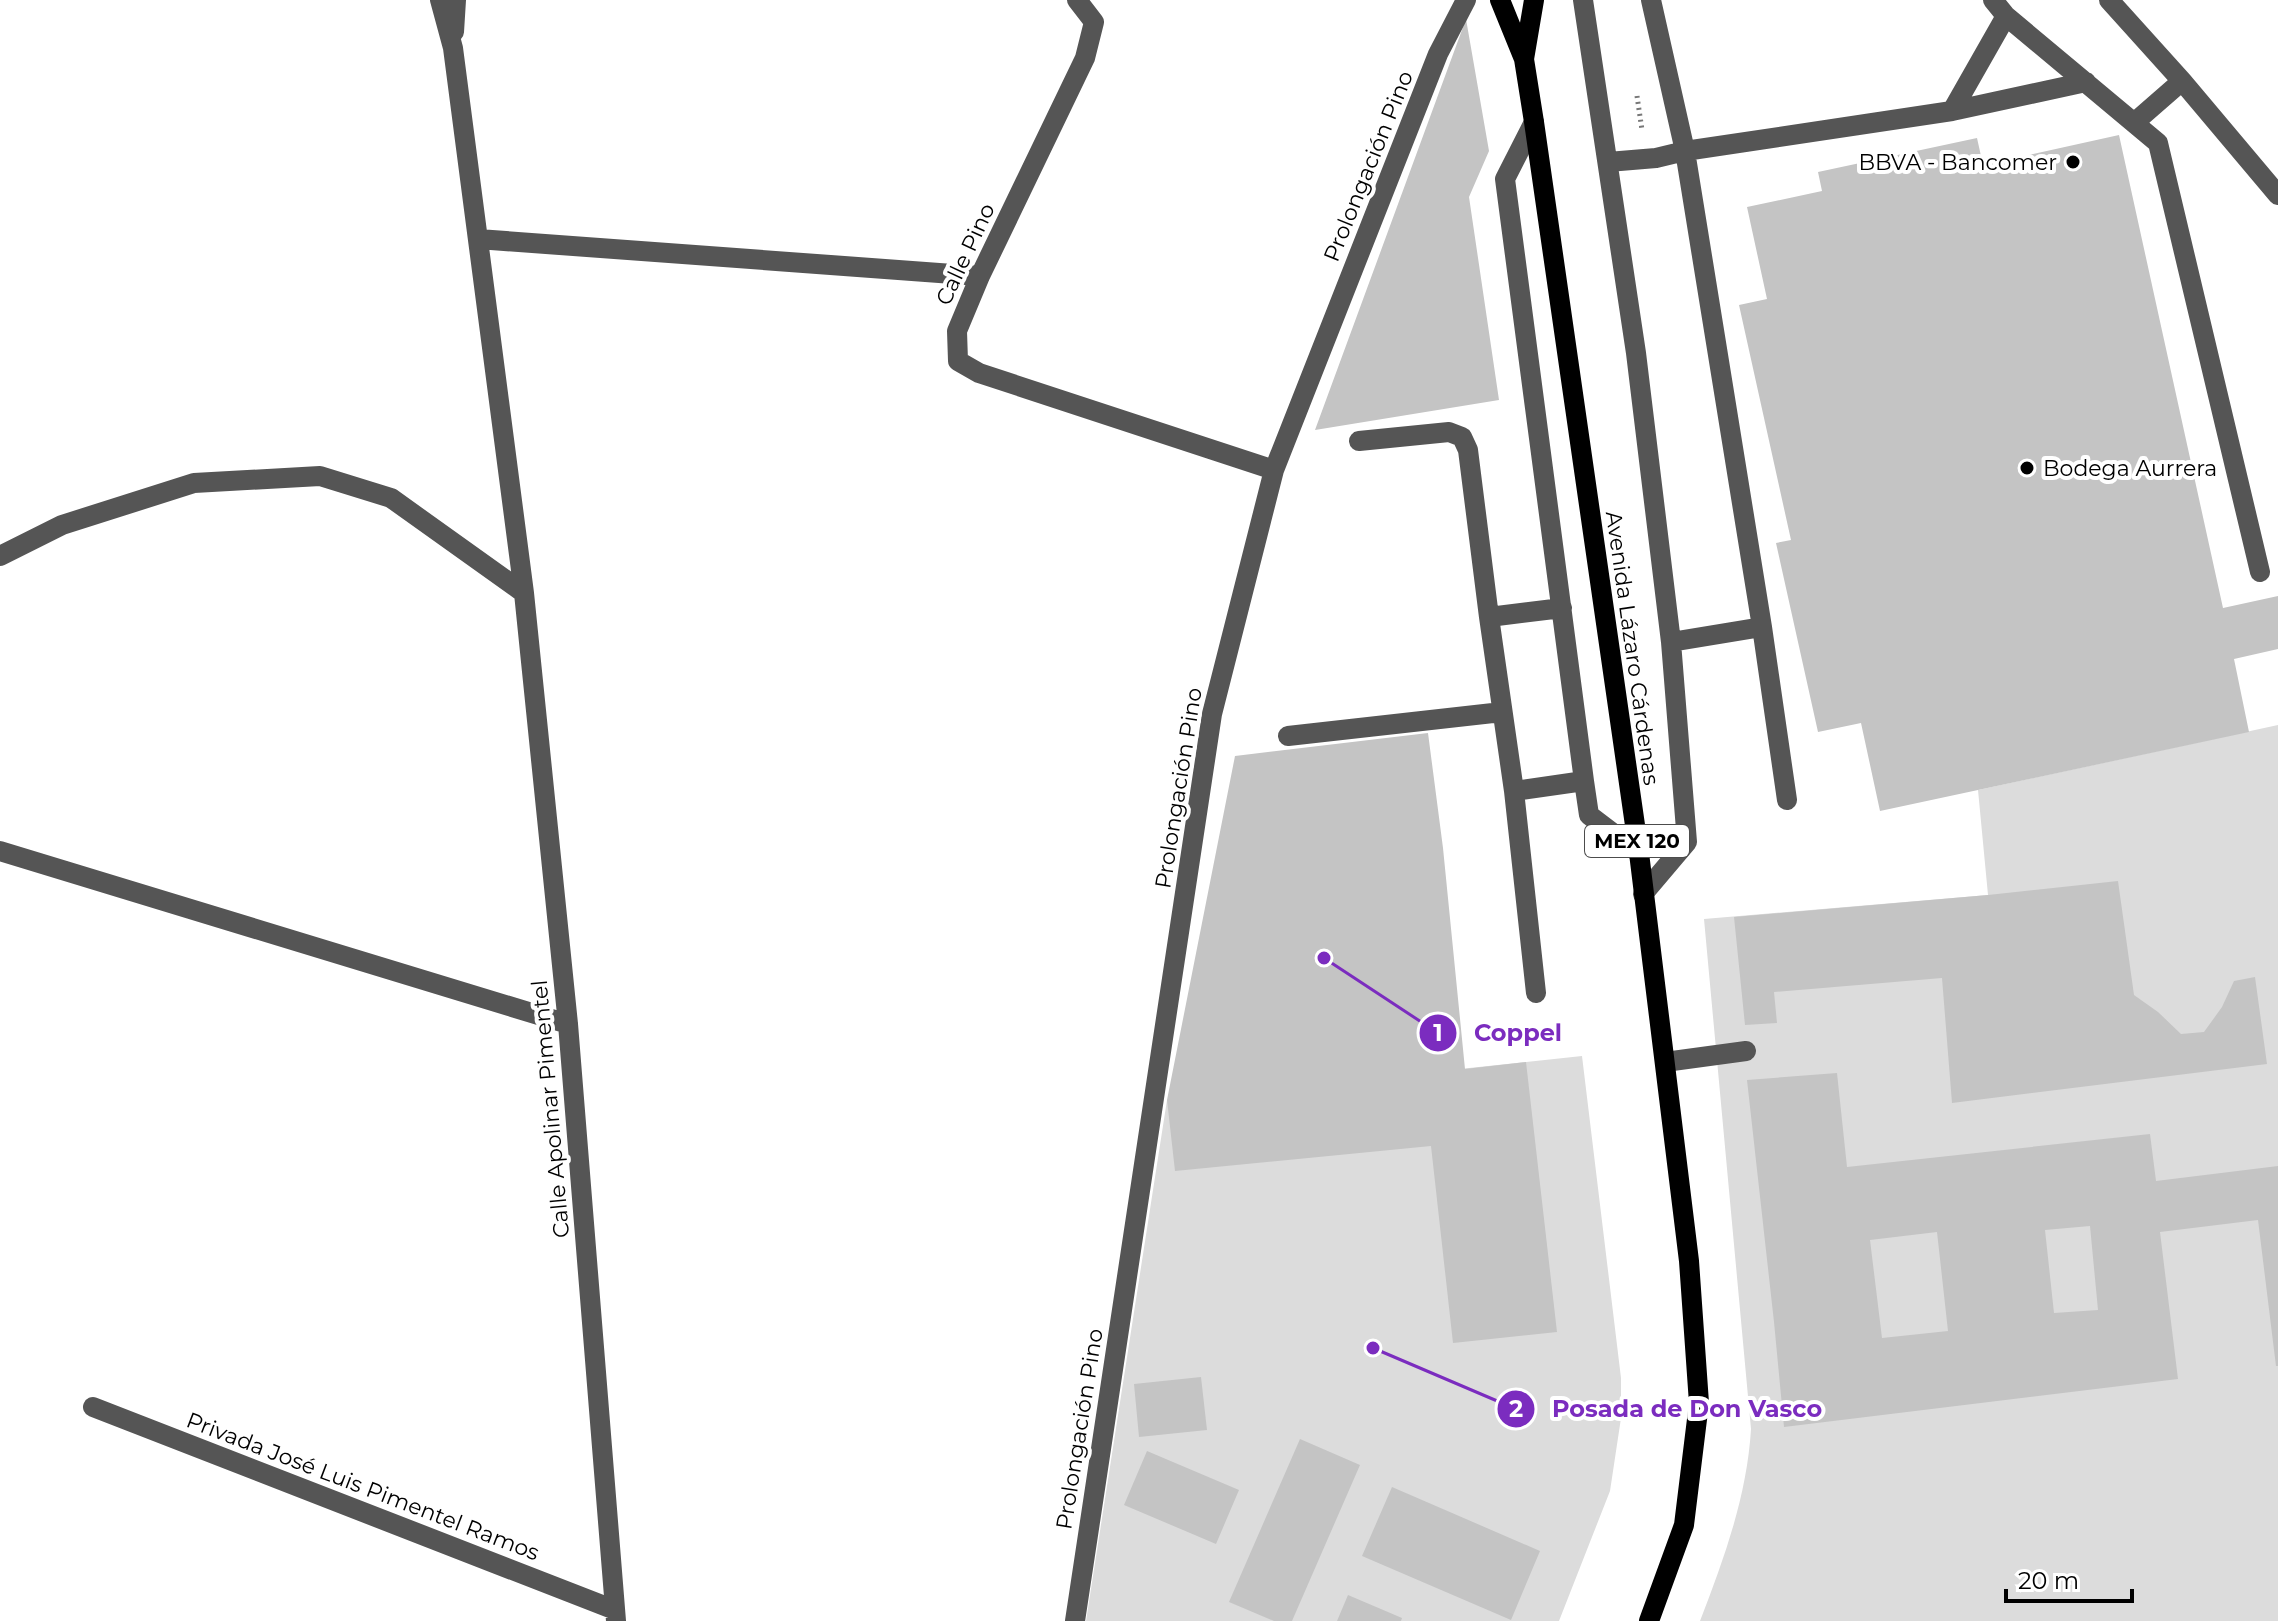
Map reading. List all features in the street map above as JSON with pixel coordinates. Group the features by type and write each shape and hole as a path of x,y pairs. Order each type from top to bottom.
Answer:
{"main road":[{"name":"Avenida Lázaro Cárdenas","path":"1500,0 1524,59 1534,122 1639,853 1689,1261 1699,1403 1684,1525 1649,1621"},
{"name":"Avenida Lázaro Cárdenas","path":"1524,59 1534,0"}],"street":[{"path":"440,0 453,48"},
{"path":"453,48 456,0"},
{"name":"Calle Pino","path":"1077,0 1094,22 1085,58 980,276 957,331 958,361 979,373 1274,470"},
{"name":"Prolongación Pino","path":"1075,1621 1212,714 1274,470 1438,54 1466,0"},
{"path":"1583,0 1636,353 1671,642 1687,842 1643,894"},
{"path":"1651,0 1685,151 1787,800"},
{"path":"2109,0 2278,195"},
{"path":"1952,111 1999,8 2158,143 2260,572"},
{"name":"Calle Apolinar Pimentel","path":"453,48 524,593 568,1024 615,1616"},
{"path":"2135,122 2182,81"},
{"path":"1608,162 1656,158 1952,111 2086,82"},
{"path":"1534,122 1505,179 1584,781 1589,815 1639,853"},
{"path":"478,239 980,276"},
{"path":"1359,441 1449,432 1462,437 1468,450 1514,791 1536,993"},
{"path":"0,556 62,525 194,483 320,476 391,498 524,593"},
{"path":"1489,617 1562,608"},
{"path":"1671,642 1762,627"},
{"path":"1288,736 1502,712"},
{"path":"1514,791 1584,781"},
{"path":"0,851 568,1024"},
{"path":"1665,1062 1746,1051"},
{"name":"Privada José Luis Pimentel Ramos","path":"93,1407 615,1616"}],"shaded area":[{"path":"2278,725 2278,1621 1700,1621 1726,1551 1739,1503 1751,1429 1704,919 1988,895 1978,790"},
{"path":"1582,1056 1621,1378 1621,1418 1610,1491 1559,1621 1086,1621 1167,1100"}],"building":[{"path":"1466,19 1489,151 1469,197 1499,400 1315,430"},
{"path":"2119,135 2223,608 2278,596 2278,649 2234,659 2249,732 1880,811 1861,723 1818,732 1776,543 1791,540 1739,305 1767,299 1747,207 1822,191 1818,172 1977,138 1983,165"},
{"path":"1428,733 1465,1069 1526,1062 1557,1332 1453,1343 1431,1146 1175,1171 1167,1100 1235,756"},
{"path":"2118,881 2134,995 2181,1034 2204,1032 2222,1007 2234,981 2255,977 2267,1064 1952,1103 1942,978 1774,992 1777,1023 1745,1025 1734,917"},
{"path":"1837,1073 1847,1167 2150,1134 2156,1181 2278,1166 2278,1366 2258,1220 2160,1232 2178,1379 1784,1427 1747,1080","holes":["2090,1226 2098,1310 2054,1313 2045,1230","1937,1232 1948,1331 1882,1338 1870,1240"]},
{"path":"1201,1377 1207,1430 1139,1437 1134,1384"},
{"path":"1300,1439 1360,1465 1292,1621 1274,1621 1229,1602"},
{"path":"1147,1451 1239,1490 1216,1544 1124,1505"},
{"path":"1392,1487 1540,1551 1511,1620 1362,1556"},
{"path":"1348,1595 1402,1618 1401,1621 1337,1621"}],"place":[{"name":"BBVA - Bancomer","path":"2073,162"},
{"name":"Bodega Aurrera","path":"2027,468"},
{"name":"Coppel","path":"1324,958"},
{"name":"Posada de Don Vasco","path":"1373,1348"}]}
